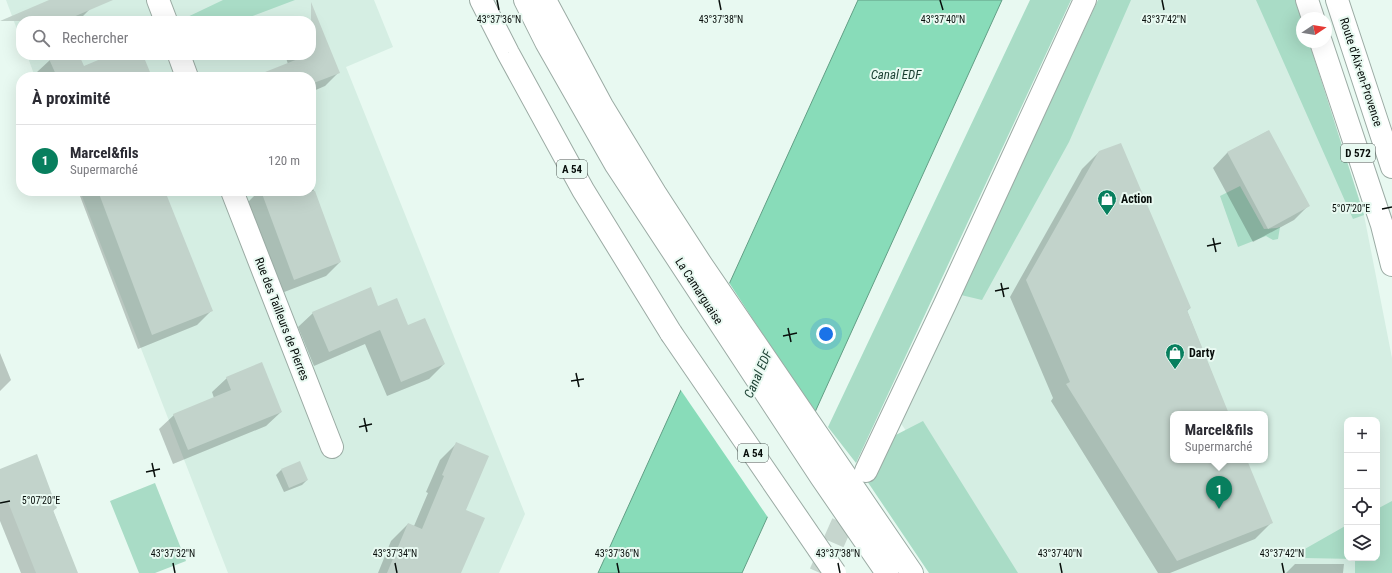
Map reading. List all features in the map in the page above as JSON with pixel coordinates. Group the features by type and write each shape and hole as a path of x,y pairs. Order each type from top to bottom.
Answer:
{"main road":[{"path":"158,0 164,16"},
{"name":"A 54","path":"481,0 508,53 583,190 671,333 835,573"},
{"name":"La Camarguaise","path":"525,0 546,42 616,165 697,273 825,482 887,573"},
{"path":"545,0 602,106 656,194 697,273 830,454 912,573"},
{"path":"866,471 945,304 1085,0"},
{"path":"1307,0 1311,12"},
{"name":"Route d'Aix-en-Provence","path":"1337,0 1392,167"},
{"name":"D 572","path":"1323,48 1382,225 1392,265"},
{"path":"181,60 185,72"},
{"name":"Rue des Tailleurs de Pierres","path":"234,196 332,448"},
{"path":"825,482 896,573"}],"shaded area":[{"path":"6,0 374,0 393,47 346,67 525,514 499,573 228,573 82,196 316,196 316,72 33,72 29,60 316,60 316,16 16,16 16,27"},
{"path":"223,0 295,0 252,16 189,16"},
{"path":"1030,0 1071,0 856,463 828,427"},
{"path":"1098,0 1295,0 1299,12 1296,12 1296,48 1311,48 1364,215 1392,358 1392,573 1002,573 900,422"},
{"path":"1098,0 1131,0 1069,142 982,300 961,295"},
{"path":"1256,0 1295,0 1299,12 1296,12 1296,48 1311,48 1364,215 1353,219"},
{"path":"1240,186 1264,229 1280,227 1278,239 1273,240 1266,236 1238,247 1220,196"},
{"path":"923,421 1018,573 929,573 865,478 884,441"},
{"path":"155,483 186,561 155,573 139,573 110,501"},
{"path":"1392,501 1392,573 1355,573 1355,561 1380,561 1380,507"},
{"path":"1344,527 1344,559 1304,558 1303,550"}],"water":[{"name":"Canal EDF","path":"858,0 1002,0 742,573 598,573"}],"pier":[{"path":"728,281 816,416 769,519 680,389"}],"building":[{"path":"49,0 113,0 76,16 16,16 16,21 0,21"},
{"path":"311,2 340,73 316,82 316,72 265,72 295,60 316,60 316,16 311,16"},
{"path":"49,60 81,60 84,66 98,60 145,60 150,72 55,72"},
{"path":"1269,130 1310,206 1268,229 1227,152"},
{"path":"1121,143 1191,308 1187,310 1228,411 1170,411 1170,463 1248,463 1273,523 1177,561 1066,384 1070,382 1026,280 1099,151"},
{"path":"316,194 341,262 294,280 263,196 316,196"},
{"path":"100,196 167,196 213,311 152,335"},
{"path":"371,287 378,306 397,298 408,325 425,318 445,364 401,382 380,330 329,352 312,312"},
{"path":"262,362 282,412 188,450 173,414 231,390 226,377"},
{"path":"456,442 489,456 466,510 485,518 461,573 387,573 408,523 422,529"},
{"path":"37,454 57,508 53,510 78,573 36,573 8,502 0,505 0,469"},
{"path":"300,461 308,480 289,488 281,469"}],"tunnel":[{"path":"820,573 853,499"}],"place":[{"name":"Action","path":"1107,216"},
{"name":"Darty","path":"1175,370"},
{"name":"Marcel&fils","path":"1219,509"}]}
